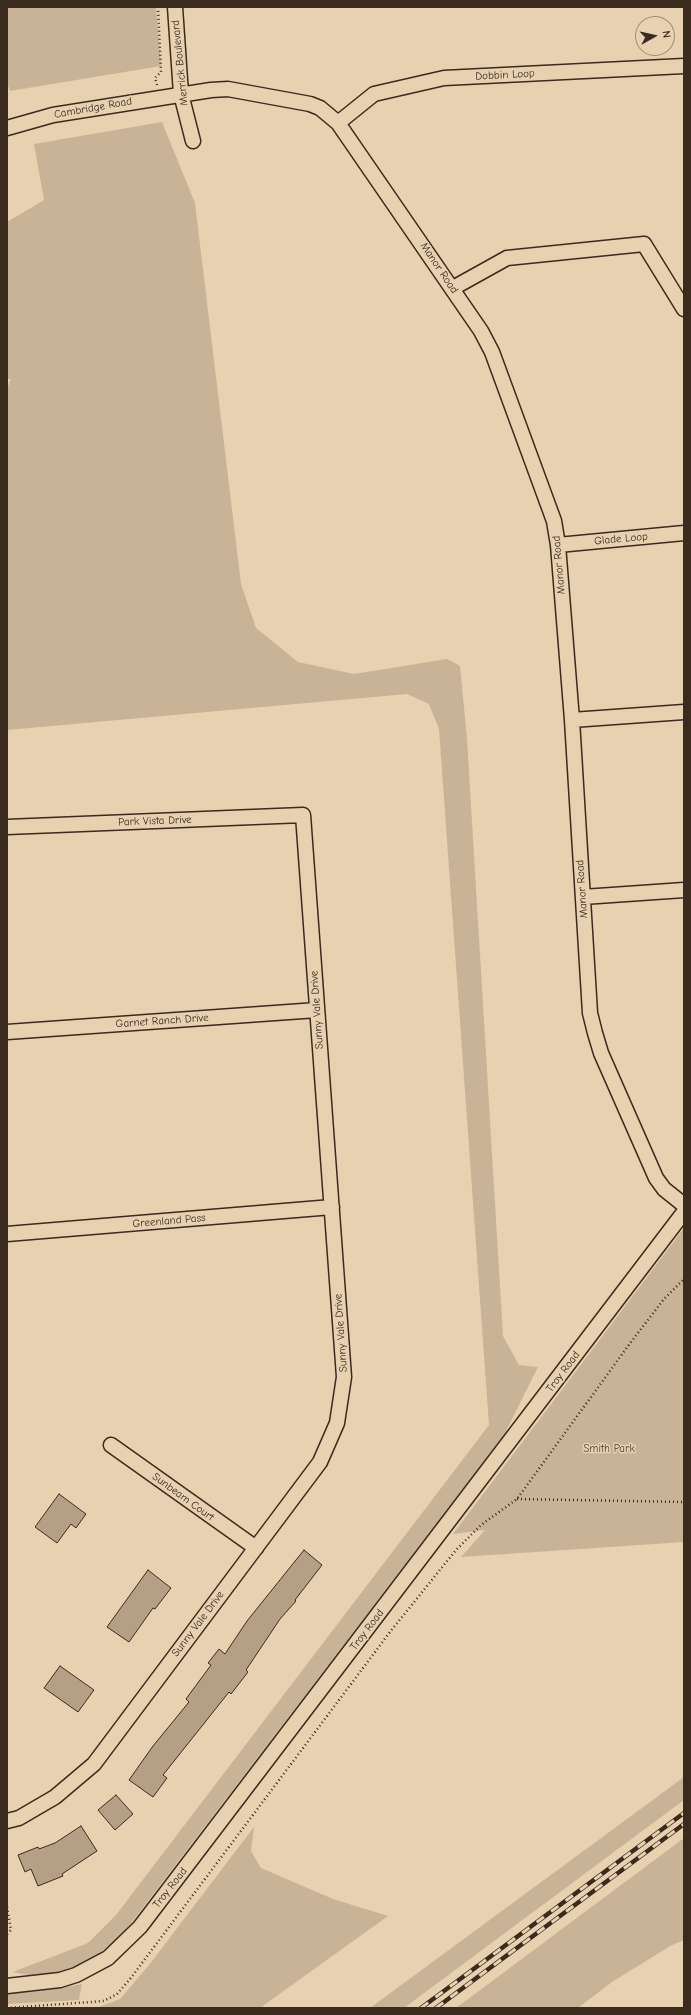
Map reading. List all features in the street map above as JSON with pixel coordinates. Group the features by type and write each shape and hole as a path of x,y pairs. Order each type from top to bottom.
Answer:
{"street":[{"name":"Merrick Boulevard","path":"175,7 181,94 192,141"},
{"name":"Dobbin Loop","path":"338,123 374,94 444,78 684,66"},
{"name":"Manor Road","path":"181,94 228,89 310,104 320,108 338,123 453,288 492,352 549,504 558,545 572,720 590,1013 599,1046 656,1178 664,1189 684,1205"},
{"name":"Cambridge Road","path":"7,128 53,115 181,94"},
{"path":"453,288 507,258 644,244 684,309"},
{"name":"Glade Loop","path":"558,545 684,533"},
{"path":"572,720 684,712"},
{"name":"Park Vista Drive","path":"7,827 303,815"},
{"name":"Sunny Vale Drive","path":"7,1821 19,1818 55,1797 94,1764 320,1462 337,1423 344,1377 303,815"},
{"path":"583,897 684,890"},
{"name":"Garnet Ranch Drive","path":"7,1032 317,1010"},
{"name":"Greenland Pass","path":"7,1234 332,1207"},
{"name":"Troy Road","path":"7,1986 47,1982 76,1975 108,1958 140,1927 684,1212"},
{"name":"Sunbeam Court","path":"111,1445 256,1548"}],"path":[{"path":"158,7 161,72 155,78 159,97"},
{"path":"7,2008 104,2001 116,1994 130,1979 390,1632 451,1556 481,1525 517,1499 631,1342 664,1299 684,1280"},
{"path":"517,1499 684,1502"},
{"path":"7,1907 11,1930 7,1934"}],"green space":[{"path":"7,7 156,7 161,66 10,91 7,83"},
{"path":"162,122 195,203 241,584 256,628 298,662 354,674 447,659 460,666 467,739 503,1336 519,1365 538,1367 504,1435 122,1935 95,1957 71,1969 34,1976 13,1972 88,1943 116,1915 489,1425 439,729 429,704 407,694 7,730 7,389 11,379 7,379 7,222 44,200 34,144"},
{"name":"Smith Park","path":"684,1228 684,1542 461,1557 485,1530 453,1534"},
{"path":"684,1777 684,1800 404,2008 370,2008"},
{"path":"254,1827 251,1851 261,1868 333,1899 388,1916 260,2008 96,2008 120,1999 149,1965"},
{"path":"684,1838 684,1940 672,1945 612,1982 578,2008 456,2008"},
{"path":"82,1984 79,2000 7,2004 7,1993 57,1989"}],"building":[{"path":"59,1494 86,1514 76,1528 71,1524 57,1543 35,1527"},
{"path":"304,1550 322,1565 295,1600 296,1601 280,1619 246,1670 248,1672 231,1694 229,1692 163,1775 167,1778 153,1797 129,1780 153,1746 189,1702 186,1699 211,1665 208,1663 219,1649 225,1654 247,1621"},
{"path":"148,1570 171,1588 155,1609 153,1608 129,1642 107,1627"},
{"path":"60,1666 94,1690 78,1712 44,1688"},
{"path":"116,1795 133,1814 115,1830 98,1810"},
{"path":"81,1826 97,1851 62,1874 63,1876 38,1886 31,1869 25,1872 18,1855 38,1847 39,1849 55,1843"}],"railway":[{"path":"421,2008 684,1813"},
{"path":"436,2008 684,1824"}]}
